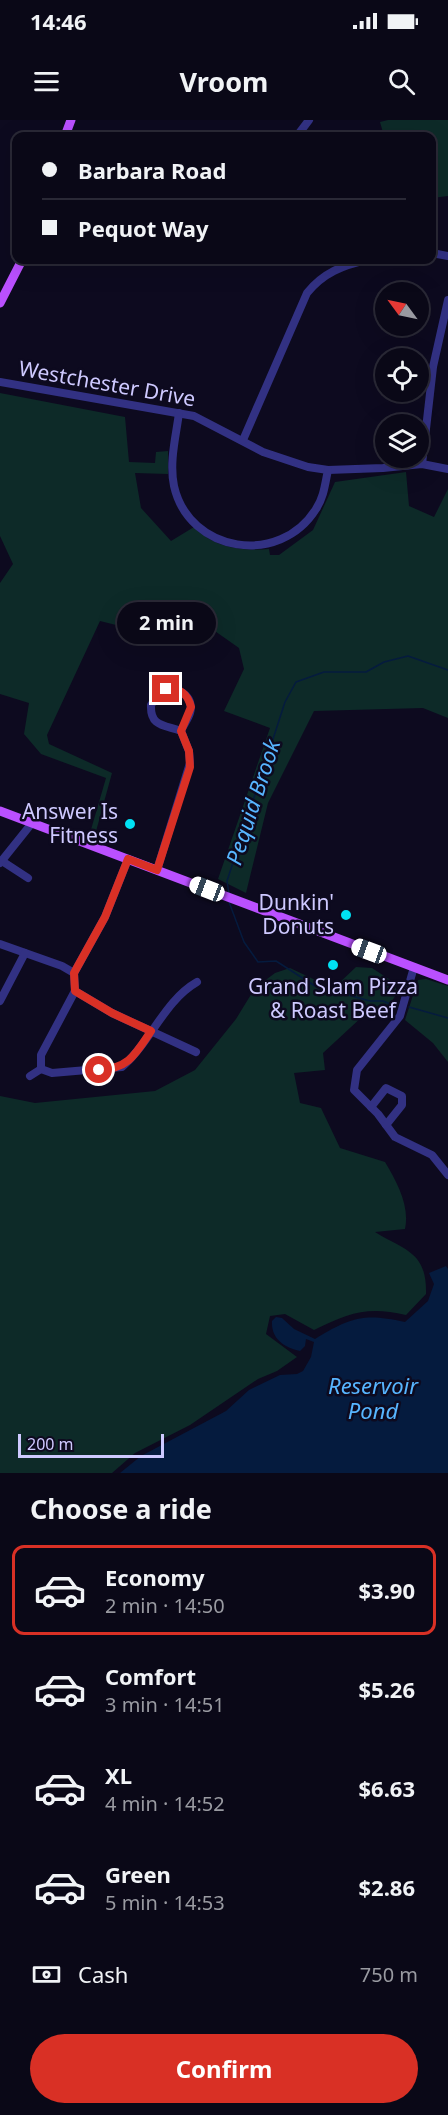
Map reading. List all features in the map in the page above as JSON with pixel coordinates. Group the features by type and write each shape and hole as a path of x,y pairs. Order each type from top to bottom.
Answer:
{"main road":[{"path":"0,303 20,264"},
{"path":"0,811 448,980"}],"street":[{"path":"243,440 307,293 320,278 355,264"},
{"path":"428,414 433,367 448,300"},
{"name":"Westchester Drive","path":"0,382 179,413 205,420 292,463 328,470 375,467"},
{"path":"179,413 173,470 179,500 193,522 204,531 225,542 251,547 263,546 299,530 313,514 322,498 328,470"},
{"name":"Westchester Drive","path":"429,465 448,469"},
{"path":"157,870 190,767 189,751 181,731 190,713 190,702 180,691 171,688 161,691 151,705 153,719 161,726 181,731"},
{"path":"28,878 1,862 32,823"},
{"path":"41,1069 41,1055 75,991 74,973 105,917 128,859"},
{"path":"0,944 62,966 74,973"},
{"path":"0,1001 25,953"},
{"path":"414,968 400,1016 354,1076 354,1090 387,1125 395,1137 432,1155 448,1175"},
{"path":"41,1069 52,1073 122,1067 138,1052 177,998 197,982"},
{"path":"75,991 112,1013 196,1052"},
{"path":"30,1076 41,1069"},
{"path":"371,1107 386,1088 402,1096 402,1105 387,1125"}],"green space":[{"path":"448,120 448,196 436,198 436,132 383,132 380,122"},
{"path":"0,393 125,417 129,462 155,463 156,452 168,451 168,474 135,473 141,508 171,541 194,527 210,540 228,547 269,549 270,555 279,555 313,530 335,482 406,472 409,506 434,517 448,489 448,718 423,708 314,711 268,803 246,893 218,879 270,728 224,711 244,669 239,648 202,622 183,643 147,621 128,628 100,621 47,735 49,744 112,773 95,835 90,833 106,778 41,754 24,734 29,703 0,694 0,583 13,564 0,536"},
{"path":"356,967 372,968 395,983 397,993 387,1009 364,1015 323,1053 325,1070 294,1073 300,1103 321,1108 340,1148 385,1162 404,1203 405,1229 375,1232 405,1249 418,1261 423,1269 426,1294 406,1315 369,1311 348,1315 314,1330 285,1314 270,1316 266,1334 297,1357 277,1371 258,1379 190,1425 135,1453 112,1473 0,1473 0,1096 35,1103 155,1091 195,1070 236,1019 255,988 275,973 290,968 328,986 336,986"},
{"path":"426,979 448,986 448,1062 433,1043 405,1020 418,980"}],"water":[{"name":"Reservoir Pond","path":"446,1266 448,1269 448,1473 120,1473 141,1456 226,1411 249,1390 280,1375 297,1374 303,1371 311,1357 314,1342 306,1339 305,1346 300,1351 284,1344 276,1337 272,1327 272,1321 276,1317 282,1318 294,1329 315,1339 338,1326 358,1319 379,1318 405,1322 428,1301 434,1284 429,1273"}],"waterway":[{"name":"Pequid Brook","path":"229,894 227,881 285,702 296,682 324,672 366,672 384,662 408,656 448,670"},
{"name":"Pequid Brook","path":"229,902 244,942 258,962 276,961 315,986 370,1001 383,1001 399,1008"},
{"name":"Pequid Brook","path":"409,1007 448,1018"}],"place":[{"name":"Answer Is Fitness","path":"130,824"},
{"name":"Dunkin' Donuts","path":"346,915"},
{"name":"Grand Slam Pizza & Roast Beef","path":"333,965"}],"route":[{"path":"99,1070 122,1067 138,1052 151,1031 112,1013 75,991 74,973 105,917 128,859 157,870 190,767 189,751 181,731 190,713 190,702 184,693 176,689 166,689"}]}
